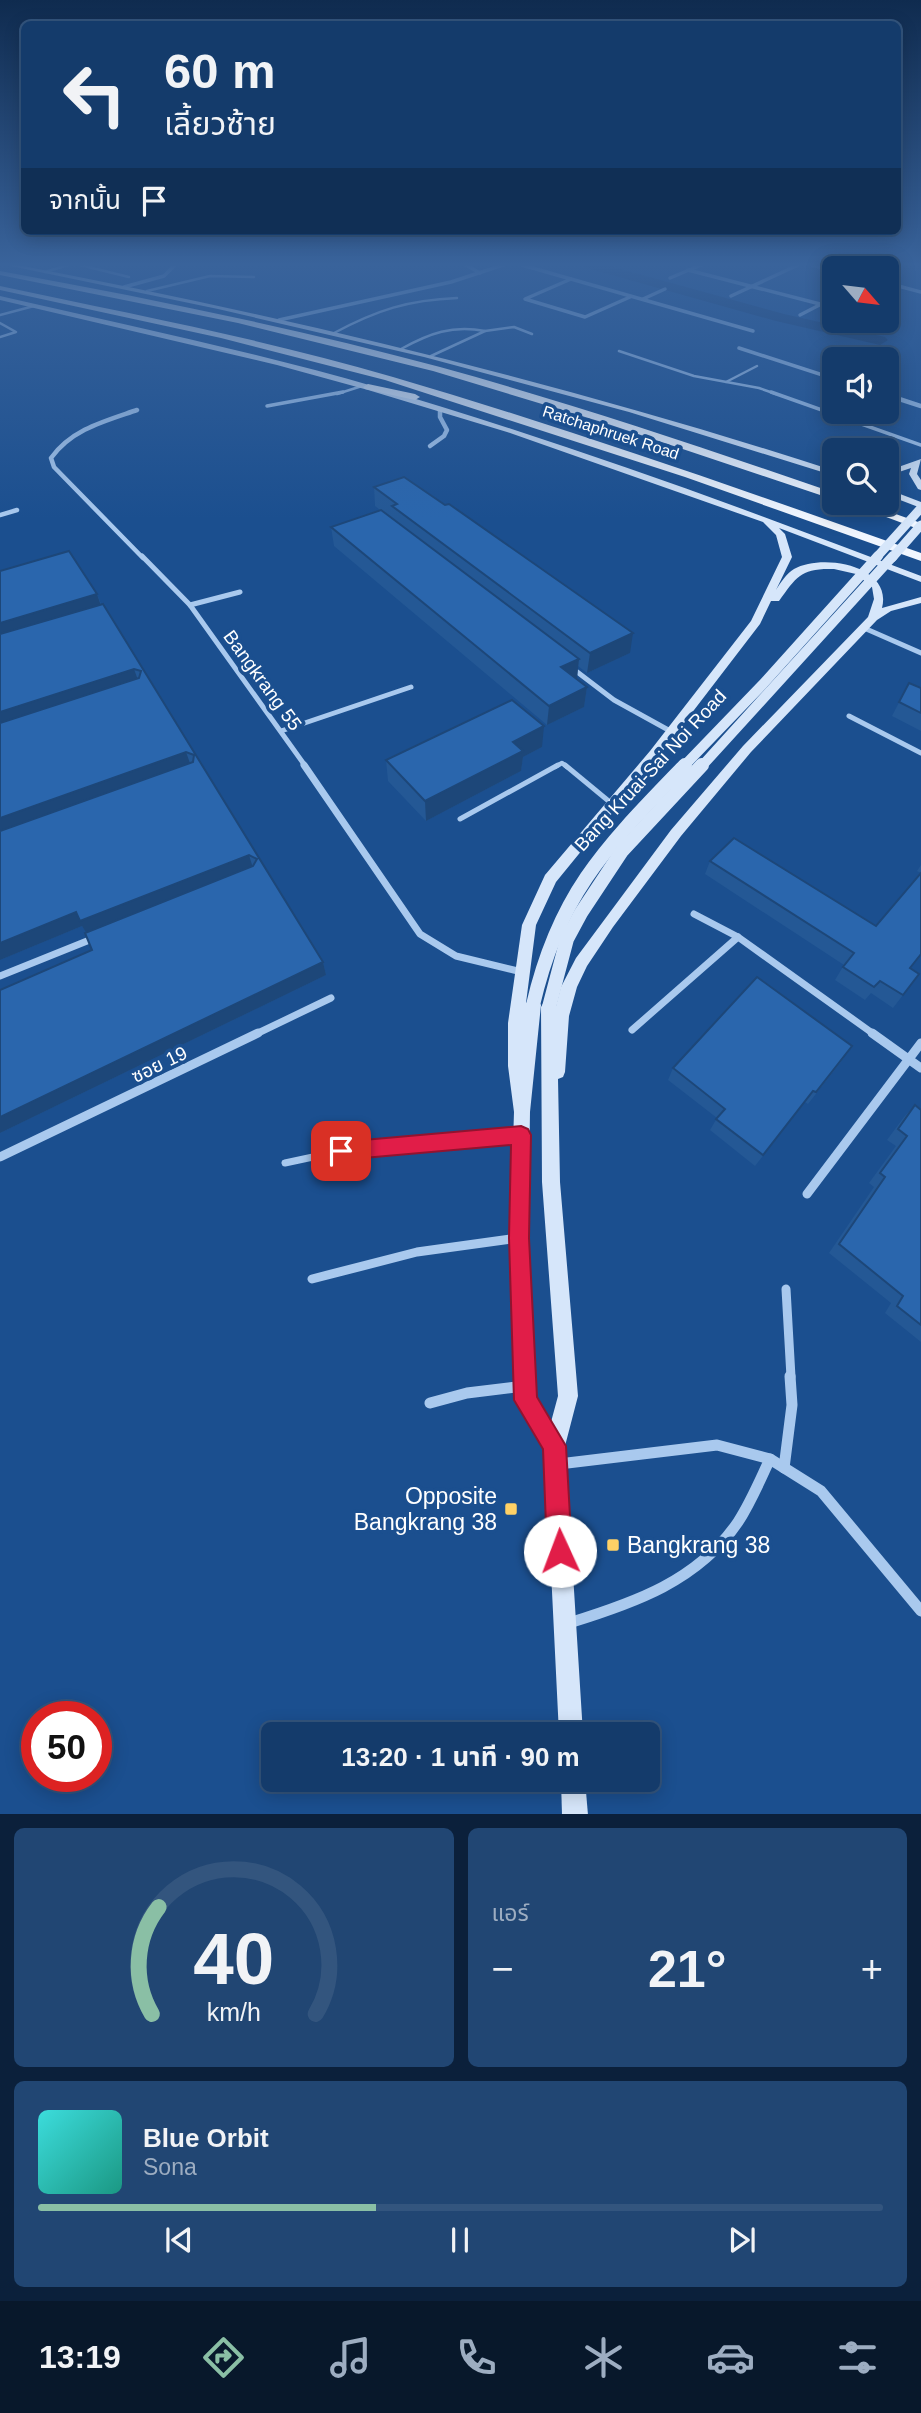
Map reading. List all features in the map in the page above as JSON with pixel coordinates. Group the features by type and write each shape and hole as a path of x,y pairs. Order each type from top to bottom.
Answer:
{"main road":[{"path":"219,350 365,387 628,471 921,579"},
{"name":"Ratchaphruek Road","path":"274,350 388,378 521,419 921,557"},
{"name":"Ratchaphruek Road","path":"353,350 487,384 712,454 822,492"},
{"path":"401,350 487,384"},
{"path":"404,350 702,432 822,469"},
{"path":"365,387 521,419"},
{"path":"899,470 919,464"},
{"path":"919,464 913,474 921,487"},
{"path":"899,497 921,506"},
{"name":"Bang Kruai-Sai Noi Road","path":"570,1722 555,1455 568,1396 551,1182 541,964 552,934 586,875 609,844 763,684 921,506"},
{"path":"889,515 921,526"},
{"path":"756,622 786,557 780,534 761,518"},
{"name":"Bang Kruai-Sai Noi Road","path":"555,1455 525,1400 519,1238 522,1112 541,1006 581,913 622,851 921,526"},
{"path":"522,1112 516,1066 516,1023 522,972 528,925 550,879 672,732 790,577 808,567 823,565 850,569 863,575 877,587 880,595 869,623"},
{"path":"551,1182 558,1116 557,1067 561,1016 569,987 581,962 676,834 738,760 869,623 887,609 921,600"},
{"path":"574,1792 575,1814"}],"street":[{"path":"744,350 822,375"},
{"path":"899,399 921,406"},
{"name":"Bangkrang 55","path":"137,410 70,438 56,448 51,458 54,467 190,605 281,731 420,934 440,950 460,959 522,972"},
{"path":"430,446 444,436 447,430 440,417 440,410"},
{"path":"0,515 17,510"},
{"path":"190,605 240,592"},
{"path":"869,623 921,653"},
{"path":"571,667 614,700 672,732"},
{"path":"281,731 411,687"},
{"path":"849,716 921,754"},
{"path":"694,914 738,937 921,1068"},
{"path":"0,976 102,935"},
{"path":"632,1030 738,937"},
{"name":"ซอย 19","path":"0,1157 331,998"},
{"path":"807,1194 921,1043"},
{"path":"312,1279 417,1252 519,1238"},
{"path":"784,1468 793,1382 786,1289"},
{"path":"430,1403 467,1393 524,1386"},
{"path":"555,1455 717,1445 770,1459 821,1491 921,1611"},
{"path":"565,1624 661,1592 700,1566 736,1525 770,1459"}],"lane":[{"path":"431,356 445,350"},
{"path":"619,351 694,376 770,392 921,445"},
{"path":"726,382 757,366"},
{"path":"267,406 327,397 365,387"},
{"path":"460,820 562,763 611,803"},
{"path":"285,1163 341,1151 521,1135"}],"building":[{"path":"404,477 445,505 449,504 633,633 590,653 392,506 397,504 374,487"},
{"path":"381,510 579,659 561,667 587,687 549,706 331,527"},
{"path":"69,551 97,594 0,623 0,571"},
{"path":"103,604 323,962 0,1117 0,990 92,950 85,933 253,866 257,859 249,855 80,921 76,912 0,943 0,831 193,762 194,755 186,752 0,818 0,723 139,678 141,671 134,669 0,712 0,634"},
{"path":"909,683 921,688 921,713 899,702"},
{"path":"512,700 544,726 513,742 523,751 425,801 386,760"},
{"path":"734,838 876,926 921,873 921,954 910,968 919,974 903,995 880,981 874,987 843,967 854,953 710,861"},
{"path":"757,977 852,1046 763,1155 716,1119 725,1109 673,1068"},
{"path":"915,1105 921,1110 921,1325 897,1306 903,1296 839,1244 885,1177 880,1173 907,1136 898,1129"}],"place":[{"name":"Opposite Bangkrang 38","path":"511,1509"},
{"name":"Bangkrang 38","path":"613,1545"}],"route":[{"path":"341,1151 521,1135 519,1238 525,1400 555,1446 560,1551"}]}
